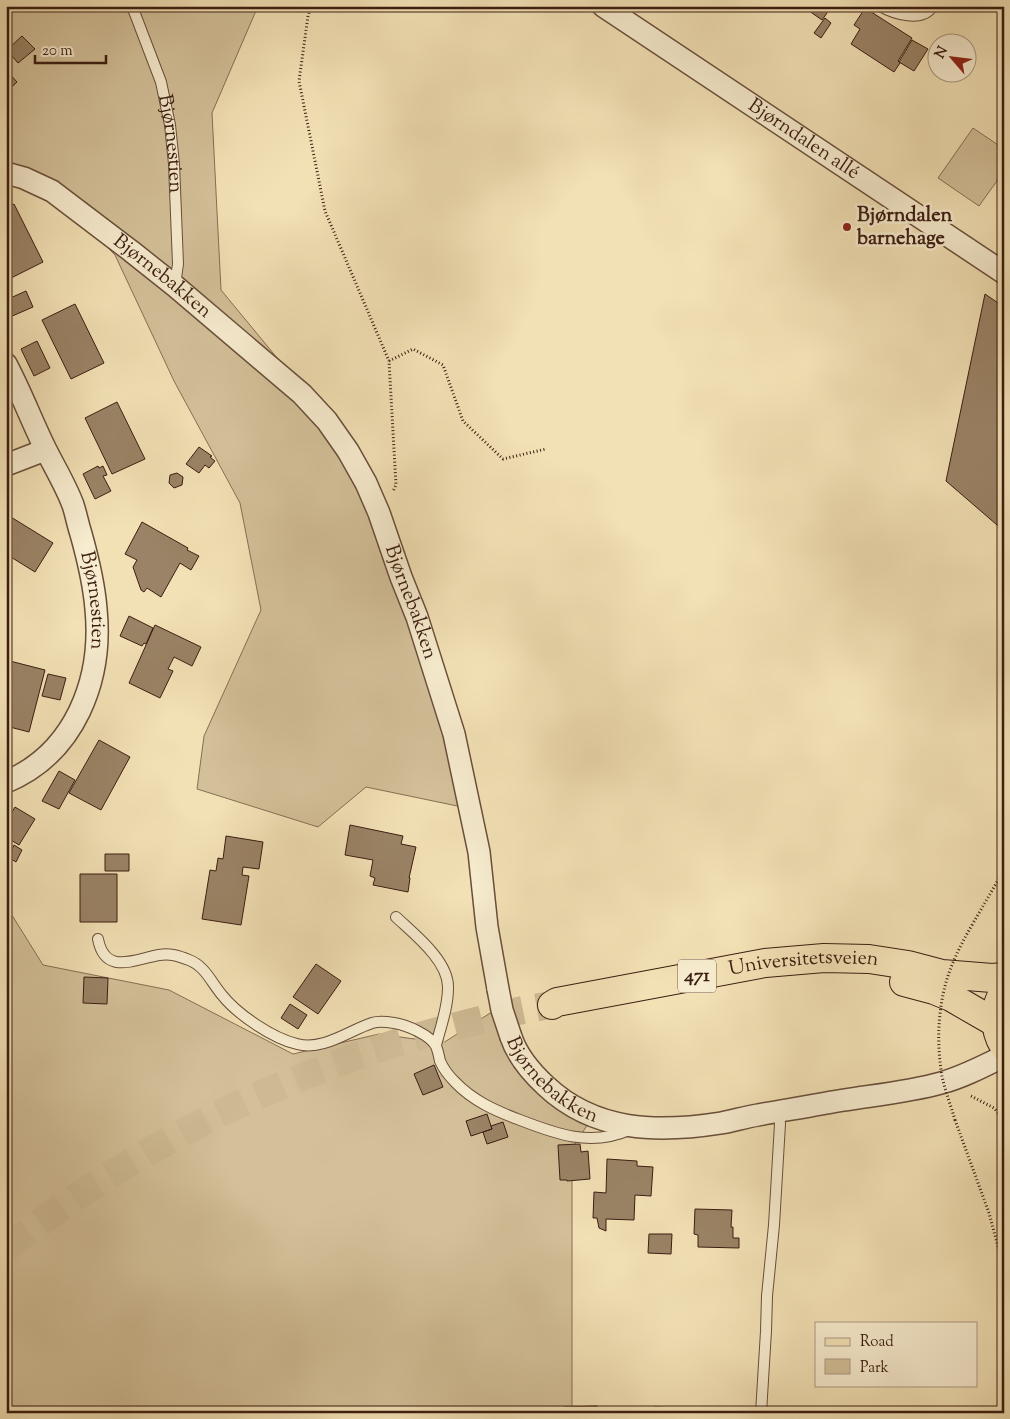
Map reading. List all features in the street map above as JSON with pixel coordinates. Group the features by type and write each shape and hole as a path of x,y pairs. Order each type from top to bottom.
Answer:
{"main road":[{"name":"Universitetsveien","path":"1000,1034 965,1004 934,990 901,981 854,974 818,973 758,979 559,1006 552,1005 558,1002 764,963 824,958 870,959 908,965 942,974 992,978 1004,977"},
{"name":"471","path":"1000,1034 997,1009 1004,992"}],"street":[{"name":"Bjørndalen allé","path":"603,6 1004,273"},
{"name":"Bjørnebakken","path":"6,173 24,178 52,191 175,286 302,394 327,421 348,450 380,513 401,577 417,617 441,698 454,734 479,852 487,927 502,1010 514,1045 535,1076 557,1097 583,1112 608,1122 634,1127 688,1127 722,1123 837,1100 903,1092 943,1083 1004,1056"},
{"name":"Bjørnestien","path":"6,364 27,406 45,450 73,504 92,578 96,610 93,672 74,723 55,749 34,767 6,782"},
{"path":"6,464 45,450"}],"lane":[{"name":"Bjørnestien","path":"132,6 161,82 170,126 174,164 178,264 175,286"},
{"path":"880,6 897,14 911,16 929,11 933,6"},
{"path":"98,939 100,949 109,960 123,963 161,954 176,955 196,963 211,978 222,995 238,1011 279,1037 298,1044 318,1044 336,1039 373,1023 395,1023 420,1032 436,1045 449,986 446,973 438,958 396,917"},
{"name":"Bjørnebakken","path":"436,1045 441,1063 454,1082 474,1098 498,1112 553,1133 578,1137 601,1138 619,1134 634,1127"},
{"path":"761,1413 780,1112"}],"path":[{"path":"311,6 299,81 325,211 389,361 396,485 380,513"},
{"path":"389,361 413,349 443,365 463,421 503,459 546,449"},
{"path":"1004,870 957,952 949,971 940,1015 939,1031 942,1076 955,1120 989,1213 999,1250 1004,1279"},
{"path":"964,1094 985,1102 994,1108 1004,1120"}],"green space":[{"path":"6,6 258,6 212,113 221,290 278,359 330,429 381,531 467,808 366,787 318,827 197,789 204,736 261,610 240,503 174,381 115,255 57,197 6,182"},
{"path":"973,128 1004,149 1004,171 979,206 938,178"},
{"path":"10,912 43,965 169,990 293,1054 379,1034 443,1043 495,1010 566,1098 593,1116 572,1149 572,1413 6,1413 6,914"}],"building":[{"path":"802,6 832,6 822,20"},
{"path":"865,8 912,38 898,61 900,63 894,72 851,44 860,29 854,25"},
{"path":"825,18 831,23 821,38 814,33"},
{"path":"22,36 35,49 18,63 7,50"},
{"path":"912,40 928,49 914,71 899,62"},
{"path":"6,70 17,82 6,92"},
{"path":"6,204 8,207 14,204 43,262 11,278 6,269"},
{"path":"26,291 33,307 10,317 6,307 6,300"},
{"path":"985,294 1004,307 1004,531 946,481"},
{"path":"75,304 104,363 71,379 42,320"},
{"path":"37,341 50,368 34,376 21,349"},
{"path":"117,402 145,459 112,474 85,418"},
{"path":"199,447 212,456 210,457 215,461 209,468 205,465 199,473 186,464"},
{"path":"98,466 99,468 103,466 107,475 103,476 111,491 95,499 83,474"},
{"path":"177,473 183,477 182,485 174,488 169,483 170,475"},
{"path":"6,514 53,543 35,572 6,554"},
{"path":"142,522 199,556 191,570 180,563 161,597 147,588 144,592 141,590 133,567 137,560 125,554"},
{"path":"129,616 153,628 146,644 144,643 142,646 120,636"},
{"path":"155,625 201,647 192,666 174,657 168,669 173,671 160,698 129,683"},
{"path":"6,660 45,670 29,732 6,726"},
{"path":"48,674 66,678 60,700 42,696"},
{"path":"99,740 130,757 101,810 69,793"},
{"path":"59,771 75,780 59,809 42,801"},
{"path":"15,807 35,819 19,845 6,837 6,822"},
{"path":"350,825 403,836 401,844 416,847 408,892 373,885 375,878 370,876 373,860 345,855"},
{"path":"226,836 263,842 259,869 243,867 242,875 249,876 241,925 202,919 210,870 216,871 218,858 223,859"},
{"path":"14,845 22,850 16,862 8,857"},
{"path":"105,854 129,854 129,871 105,871"},
{"path":"80,874 117,874 117,922 80,922"},
{"path":"316,964 341,981 318,1014 293,997"},
{"path":"84,977 108,978 107,1004 83,1003"},
{"path":"290,1004 307,1015 298,1029 281,1018"},
{"path":"434,1065 443,1087 423,1095 414,1074"},
{"path":"487,1114 492,1129 471,1136 466,1121"},
{"path":"503,1122 508,1137 487,1144 483,1132 492,1129 491,1126"},
{"path":"580,1144 581,1152 588,1151 590,1179 560,1180 558,1145"},
{"path":"607,1159 637,1161 637,1166 653,1167 651,1196 635,1195 634,1220 606,1219 606,1231 599,1228 597,1218 593,1218 594,1192 606,1193"},
{"path":"695,1209 732,1210 731,1227 733,1227 733,1238 739,1238 739,1248 698,1247 698,1235 694,1234"},
{"path":"649,1234 672,1234 671,1254 648,1253"},
{"path":"597,1406 598,1413 565,1413 564,1407"},
{"path":"654,1407 733,1410 733,1413 653,1413"}],"tunnel":[{"path":"6,1248 56,1211 160,1145 270,1090 327,1067 445,1029 552,1005"}],"place":[{"name":"Bjørndalen barnehage","path":"847,227"}]}
